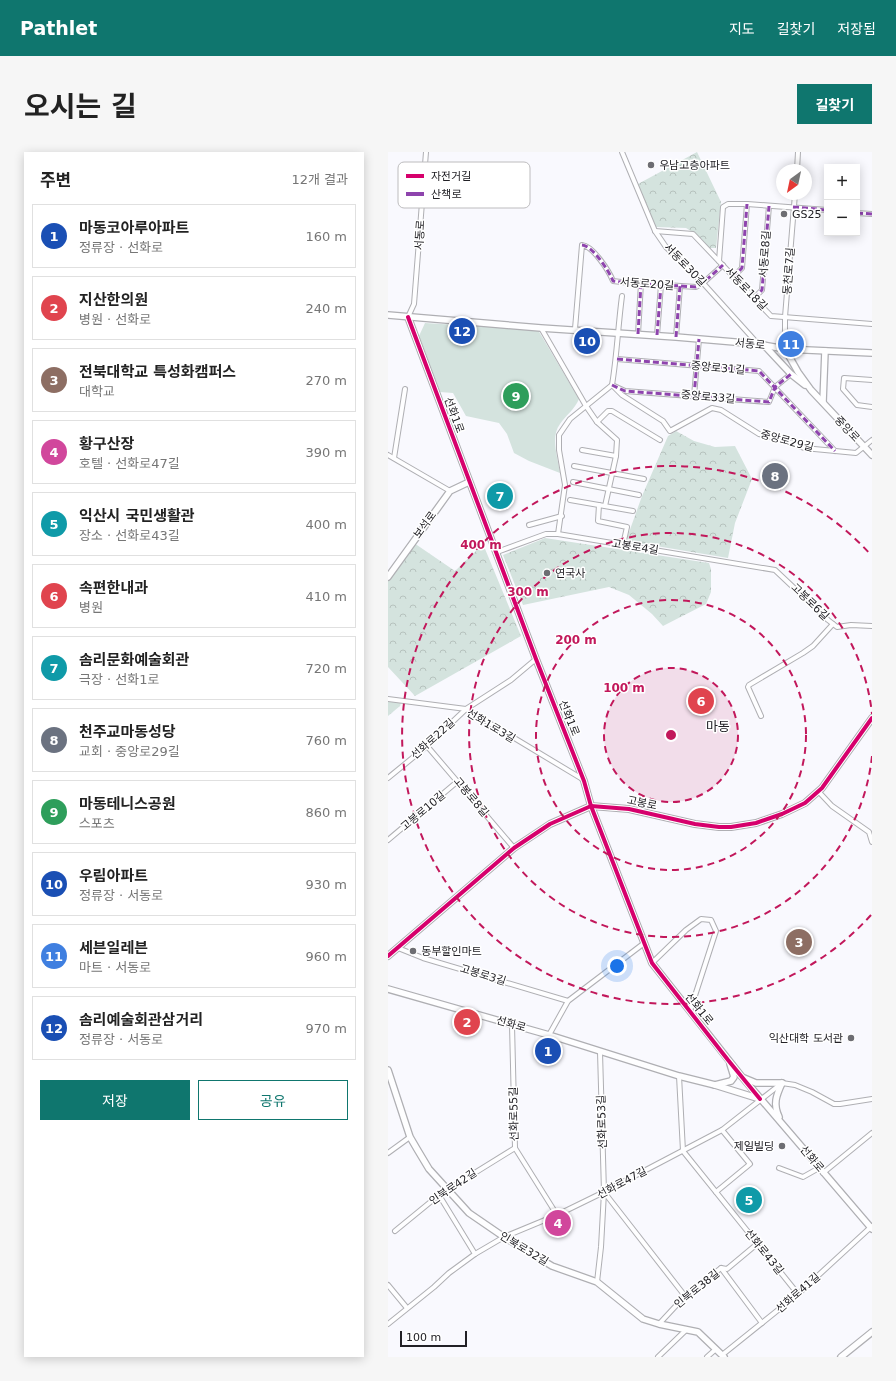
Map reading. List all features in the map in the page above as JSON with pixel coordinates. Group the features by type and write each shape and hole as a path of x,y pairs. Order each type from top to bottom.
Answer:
{"street":[{"name":"서동로","path":"425,162 426,152"},
{"name":"서동로30길","path":"622,152 655,231 666,247 703,283 761,344"},
{"path":"797,164 798,152"},
{"name":"동천로7길","path":"786,349 785,317 795,200"},
{"path":"719,261 723,207 728,204 824,210"},
{"name":"서동로8길","path":"733,277 742,268 746,204"},
{"name":"서동로8길","path":"754,298 762,290 768,206"},
{"name":"서동로","path":"408,317 414,304 422,208"},
{"path":"860,213 872,214"},
{"name":"서동로18길","path":"655,231 693,234 771,316 872,324"},
{"name":"서동로20길","path":"575,329 582,245 586,245 598,258 610,273 613,281 696,287 703,283"},
{"path":"703,283 723,265"},
{"path":"638,334 641,283"},
{"path":"657,335 661,285"},
{"path":"676,337 680,286"},
{"path":"558,534 562,516 565,485 559,450 560,435 570,419 612,385 617,359 617,332 622,296"},
{"name":"서동로","path":"388,315 541,328 657,335 761,344 786,349 872,353"},
{"name":"선화1로","path":"408,317 536,659 584,780 590,806 652,964 760,1099"},
{"path":"414,332 418,322 425,318"},
{"path":"541,328 586,406 597,422 617,439 616,456 605,506"},
{"path":"694,396 699,339"},
{"path":"761,344 791,374 811,390"},
{"name":"중앙로","path":"786,349 798,372 811,390 872,455"},
{"path":"823,402 825,351"},
{"name":"중앙로31길","path":"617,359 759,371 835,451"},
{"name":"중앙로33길","path":"612,385 625,391 769,402 775,387 791,374"},
{"path":"872,380 844,378 843,389 857,405 872,407"},
{"name":"중앙로29길","path":"612,385 622,395 663,421 670,431 712,408 721,410 759,434 781,439 804,448 856,453 864,447"},
{"path":"394,458 405,389"},
{"path":"597,422 608,411 612,411 660,440"},
{"path":"864,447 872,440"},
{"path":"582,450 616,456"},
{"path":"388,454 450,491"},
{"path":"574,466 644,479"},
{"name":"보석로","path":"388,577 450,491 469,482"},
{"path":"573,482 639,494"},
{"path":"570,500 633,511"},
{"path":"599,505 598,521 627,528 623,545"},
{"path":"528,525 562,516"},
{"name":"고봉로4길","path":"497,552 546,534 558,534 775,570"},
{"name":"고봉로6길","path":"775,570 837,627 851,625 872,626"},
{"path":"761,716 748,687 749,685 813,646 833,624"},
{"name":"선화로22길","path":"388,778 427,746 466,709 511,680 536,659"},
{"name":"선화1로3길","path":"388,699 466,709 520,743 584,780"},
{"name":"고봉로","path":"388,956 514,848 550,824 590,806 629,809 695,824 719,827 731,827 756,823 782,814 805,803 832,776 872,718"},
{"name":"고봉로8길","path":"427,746 514,848"},
{"name":"고봉로10길","path":"388,840 458,781"},
{"path":"818,791 832,806 869,832 872,842"},
{"path":"652,964 686,930 701,919 711,920 716,931 690,1011"},
{"path":"549,1036 568,1001 643,944"},
{"name":"고봉로3길","path":"398,948 423,958 568,1001"},
{"name":"선화로","path":"388,989 760,1099 781,1122 818,1168 872,1228"},
{"name":"선화로55길","path":"512,1025 515,1148 557,1215"},
{"name":"선화로53길","path":"597,1282 601,1247 604,1192 600,1052"},
{"path":"715,1085 731,1081 734,1077 728,1060"},
{"name":"인북로32길","path":"388,1070 390,1083 410,1137 429,1169 469,1214 552,1266 597,1282 643,1319 698,1332 723,1356"},
{"path":"679,1076 683,1151"},
{"path":"742,1077 756,1083 782,1083 795,1085 834,1104 872,1099"},
{"path":"781,1122 775,1109 775,1101 782,1083"},
{"name":"선화로47길","path":"388,1324 449,1273 475,1254 504,1237 557,1215 604,1192 722,1130 782,1083"},
{"path":"716,1192 750,1164 722,1130"},
{"path":"823,1173 872,1133"},
{"path":"388,1153 410,1137"},
{"name":"인북로42길","path":"395,1232 439,1195 515,1148"},
{"name":"선화로43길","path":"683,1151 798,1294"},
{"path":"779,1168 803,1177 818,1168"},
{"path":"604,1192 685,1296"},
{"path":"439,1195 475,1254"},
{"name":"선화로41길","path":"723,1356 798,1294 872,1228"},
{"name":"인북로38길","path":"659,1324 685,1296 720,1268 727,1269 757,1244"},
{"path":"720,1268 762,1323"},
{"path":"388,1285 407,1308"},
{"path":"658,1357 686,1330"},
{"path":"841,1357 872,1332"},
{"path":"707,1357 716,1349"}],"green space":[{"path":"697,152 721,202 716,248 708,248 694,233 686,228 656,227 638,184"},
{"path":"425,323 538,330 579,399 557,429 555,441 560,473 529,461 514,453 507,434 499,423 466,416 453,393 440,392 419,336"},
{"path":"676,431 694,441 715,447 735,446 752,479 735,523 728,558 632,542 627,538 642,496 668,436"},
{"path":"545,538 709,563 711,569 711,592 706,604 663,626 652,614 629,595 609,587 523,605 503,555"},
{"path":"414,543 455,571 483,544 521,636 415,696 388,667 388,580"},
{"path":"388,701 401,702 400,706 388,716"}],"marked path":[{"path":"733,277 742,268 747,204"},
{"path":"754,298 762,290 769,206"},
{"path":"793,207 824,210"},
{"path":"860,213 872,214"},
{"path":"582,245 586,246 596,254 613,281 696,287 703,283 723,265"},
{"path":"638,334 641,283"},
{"path":"657,335 661,285"},
{"path":"676,337 680,286"},
{"path":"694,396 699,339"},
{"path":"617,359 759,371 835,451"},
{"path":"612,385 625,391 769,402 775,387 791,374"}],"cycle path":[{"path":"408,317 536,659 584,781 591,806 652,963 760,1099"},
{"path":"388,956 514,848 550,824 591,806 629,809 695,824 719,827 731,827 756,823 782,814 805,803 822,788 872,718"}],"place":[{"name":"우남고층아파트","path":"651,165"},
{"name":"GS25","path":"784,214"},
{"name":"솜리예술회관삼거리","path":"462,331"},
{"name":"우림아파트","path":"587,341"},
{"name":"세븐일레븐","path":"791,344"},
{"name":"마동테니스공원","path":"516,396"},
{"name":"천주교마동성당","path":"775,476"},
{"name":"솜리문화예술회관","path":"500,496"},
{"name":"연국사","path":"547,573"},
{"name":"속편한내과","path":"701,701"},
{"name":"전북대학교 특성화캠퍼스","path":"799,942"},
{"name":"동부할인마트","path":"413,951"},
{"name":"지산한의원","path":"467,1022"},
{"name":"익산대학 도서관","path":"851,1038"},
{"name":"마동코아루아파트","path":"548,1051"},
{"name":"제일빌딩","path":"782,1146"},
{"name":"익산시 국민생활관","path":"749,1200"},
{"name":"황구산장","path":"558,1223"}],"district":[{"name":"마동","path":"718,726"}]}
